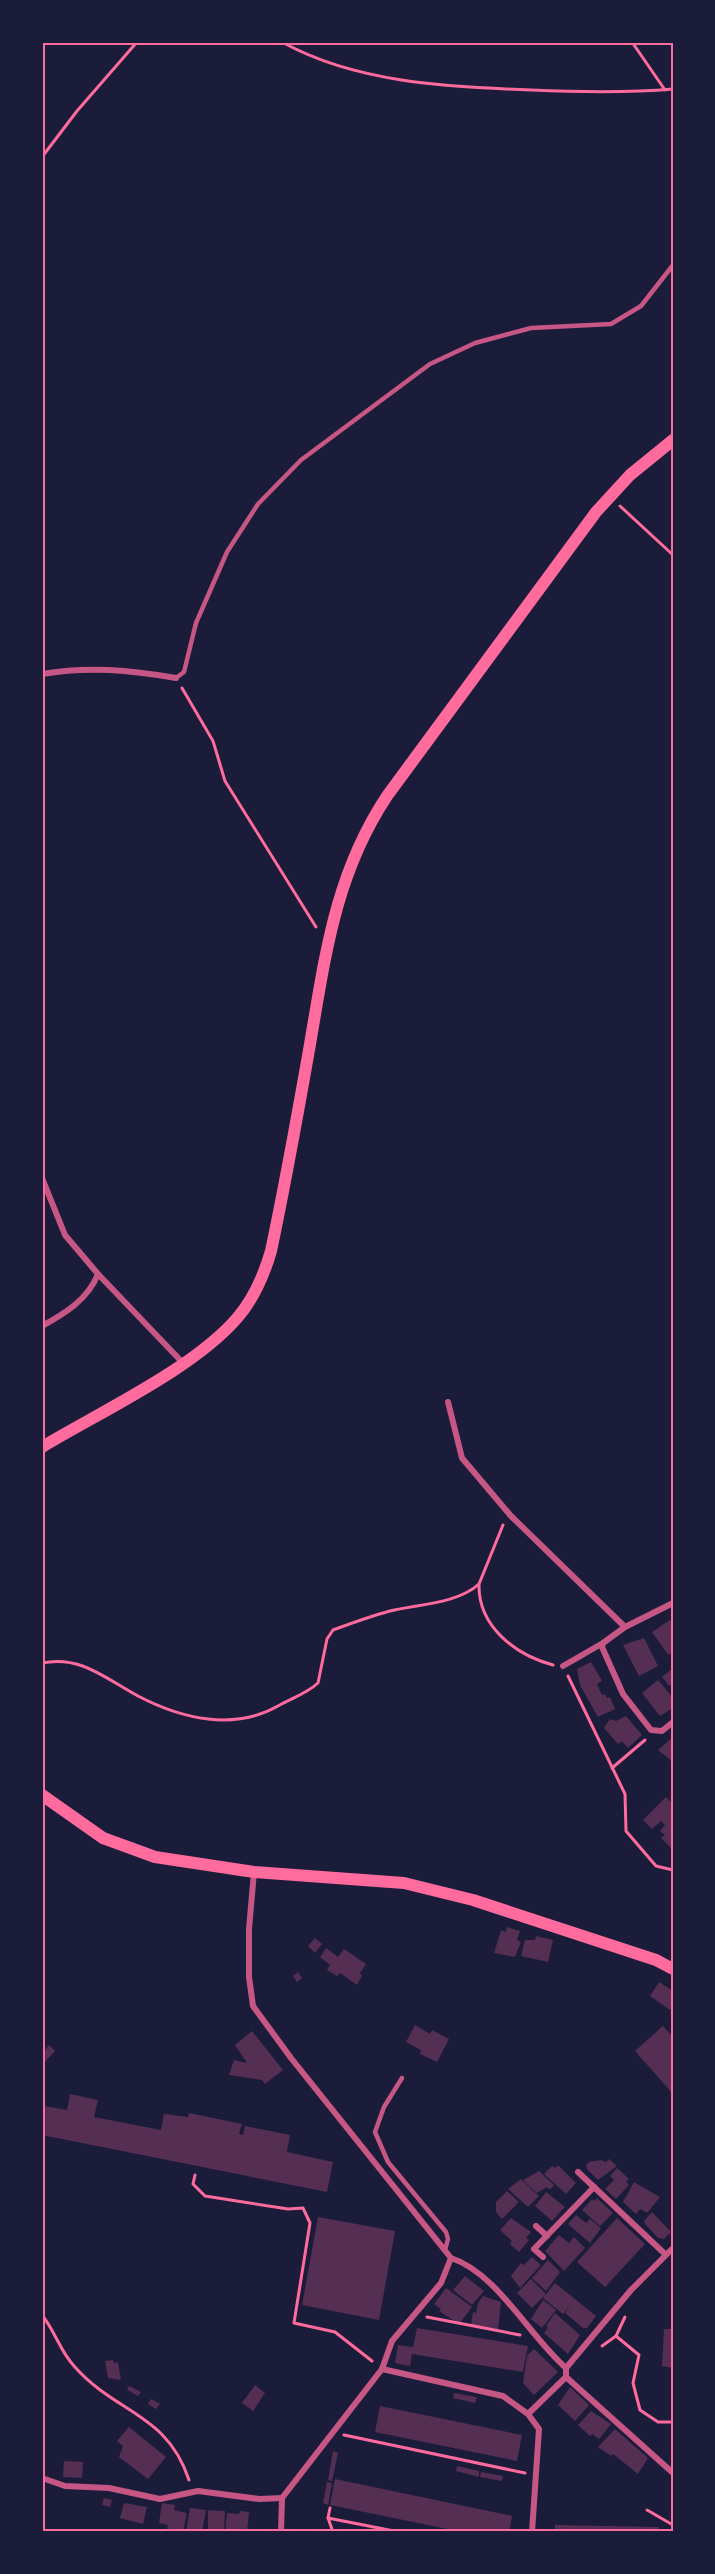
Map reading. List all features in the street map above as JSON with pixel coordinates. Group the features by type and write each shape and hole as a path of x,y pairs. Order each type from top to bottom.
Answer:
{"main road":[{"path":"42,1447 183,1363 237,1318 248,1304 265,1270 283,1196 328,943 354,855 378,811 484,662 610,496 649,458 673,440"},
{"path":"42,1795 87,1829 120,1846 155,1857 254,1872 404,1883 473,1900 656,1960 673,1968"}],"street":[{"path":"42,674 128,669 176,678"},
{"path":"42,1178 64,1235 183,1363"},
{"path":"42,1326 60,1317 91,1291 98,1274"},
{"path":"448,1402 462,1458 508,1513 625,1627"},
{"path":"563,1666 603,1643 625,1627 673,1603"},
{"path":"603,1643 602,1647 623,1694 651,1730 662,1731 673,1722"},
{"path":"254,1872 249,1929 249,1977 253,2006 291,2058 451,2258 465,2263 495,2288 536,2338 566,2368"},
{"path":"578,2172 665,2254"},
{"path":"543,2258 534,2249 594,2187"},
{"path":"536,2226 547,2236"},
{"path":"528,2414 566,2377 566,2368 665,2254 673,2248"},
{"path":"281,2532 282,2498 382,2369 392,2341 441,2283 451,2258"},
{"path":"382,2369 503,2396 528,2414 539,2430 532,2532"},
{"path":"566,2377 673,2473"},
{"path":"42,2478 65,2486 109,2488 160,2499 198,2491 259,2499 282,2498"}],"lane":[{"path":"176,678 184,672 195,623 227,552 258,504 301,460 430,364 475,343 531,328 611,324 641,306 673,265"},
{"path":"402,2078 384,2107 375,2132 388,2162 446,2232 448,2239 445,2250"}],"path":[{"path":"42,157 76,111 137,42"},
{"path":"282,42 301,52 355,70 410,81 475,88 563,91 673,89"},
{"path":"633,42 665,90"},
{"path":"610,496 673,555"},
{"path":"176,678 213,741 225,781 304,912 328,943"},
{"path":"42,1663 55,1660 89,1666 141,1697 184,1714 228,1721 248,1719 268,1712 318,1683 327,1639 333,1630 391,1611 423,1605 471,1591 479,1584 508,1513"},
{"path":"479,1584 483,1606 498,1636 509,1646 543,1662 563,1666 625,1794 626,1831 656,1866 673,1870"},
{"path":"612,1768 655,1732"},
{"path":"195,2175 193,2184 205,2196 288,2209 303,2208 310,2223 310,2232 294,2323 335,2332 382,2369"},
{"path":"595,2349 616,2336 626,2311"},
{"path":"42,2315 72,2365 106,2397 136,2413 169,2441 181,2457 189,2481 198,2491"},
{"path":"434,2320 536,2338"},
{"path":"616,2336 639,2355 633,2383 640,2410 658,2422 673,2422"},
{"path":"334,2430 344,2435 537,2475"},
{"path":"330,2508 328,2517 333,2532"},
{"path":"647,2510 673,2525"},
{"path":"328,2517 399,2532"}],"building":[{"path":"670,1620 673,1625 673,1652 668,1655 652,1632"},
{"path":"644,1638 658,1666 639,1676 623,1645"},
{"path":"591,1662 602,1681 597,1684 602,1695 610,1697 615,1709 598,1717 580,1685 577,1669"},
{"path":"673,1668 673,1683 669,1686 662,1677"},
{"path":"658,1680 673,1698 673,1708 660,1716 642,1693"},
{"path":"626,1716 642,1735 628,1748 622,1741 618,1744 604,1728 610,1719 616,1721"},
{"path":"673,1737 673,1762 658,1750"},
{"path":"666,1797 673,1804 672,1849 661,1838 665,1835 660,1831 665,1825 661,1821 652,1829 643,1820"},
{"path":"507,1927 520,1931 517,1940 521,1942 515,1957 494,1953 501,1930 506,1932"},
{"path":"536,1936 553,1940 548,1962 521,1956 525,1940 535,1940"},
{"path":"315,1938 322,1944 315,1953 308,1946"},
{"path":"326,1948 338,1957 344,1949 366,1964 360,1973 362,1976 357,1985 340,1973 337,1976 327,1970 330,1965 320,1957"},
{"path":"298,1972 302,1978 297,1982 293,1976"},
{"path":"659,1982 673,1991 673,2005 670,2010 650,1996"},
{"path":"415,2025 430,2034 432,2030 449,2039 437,2062 420,2054 421,2050 406,2042"},
{"path":"663,2026 673,2037 673,2094 635,2051"},
{"path":"252,2031 283,2070 265,2084 262,2080 229,2075 234,2060 247,2063 235,2045"},
{"path":"49,2045 55,2051 45,2062 42,2054"},
{"path":"70,2094 98,2100 94,2117 161,2130 164,2114 188,2117 189,2113 242,2124 239,2134 243,2135 245,2126 290,2135 287,2152 333,2162 327,2192 42,2135 44,2106 67,2110"},
{"path":"609,2159 617,2166 598,2180 587,2169 586,2165 589,2162 601,2160 606,2162"},
{"path":"558,2165 576,2183 566,2194 544,2174 552,2166 555,2168"},
{"path":"617,2168 629,2179 626,2182 629,2185 616,2199 605,2189 614,2180 610,2176"},
{"path":"539,2171 554,2185 550,2190 547,2187 537,2193 523,2180"},
{"path":"521,2179 539,2196 528,2207 508,2189"},
{"path":"634,2182 660,2197 647,2213 640,2209 636,2214 623,2202"},
{"path":"507,2191 519,2202 502,2219 496,2212 496,2202"},
{"path":"546,2192 565,2207 552,2221 535,2206"},
{"path":"597,2198 613,2213 600,2226 582,2210 592,2199 594,2201"},
{"path":"652,2212 671,2232 664,2239 658,2238 645,2224 644,2221"},
{"path":"576,2215 586,2223 590,2219 601,2228 590,2243 568,2224"},
{"path":"318,2217 395,2231 379,2320 302,2305"},
{"path":"511,2218 531,2232 526,2238 529,2240 519,2252 510,2244 512,2241 500,2230"},
{"path":"617,2218 645,2244 605,2287 577,2262"},
{"path":"559,2235 569,2243 574,2237 585,2248 564,2271 545,2251"},
{"path":"532,2257 541,2265 520,2288 511,2276 521,2263 524,2265"},
{"path":"548,2260 560,2272 546,2291 532,2278"},
{"path":"465,2276 484,2291 472,2305 453,2290"},
{"path":"531,2279 546,2294 532,2308 517,2293"},
{"path":"555,2283 596,2316 587,2328 583,2328 565,2313 571,2304 563,2314 543,2298"},
{"path":"446,2288 472,2307 459,2324 439,2311 441,2309 434,2304"},
{"path":"483,2296 501,2302 498,2330 471,2325 473,2312 476,2313 478,2303"},
{"path":"543,2300 556,2310 542,2328 531,2319"},
{"path":"555,2313 580,2335 568,2354 544,2333"},
{"path":"417,2328 528,2346 523,2372 412,2354 410,2366 395,2363 398,2345 413,2347"},
{"path":"664,2329 673,2329 673,2368 662,2366"},
{"path":"534,2349 558,2372 534,2395 523,2383 527,2356"},
{"path":"113,2360 114,2363 118,2362 121,2380 108,2378 105,2361"},
{"path":"255,2385 265,2393 253,2411 242,2403"},
{"path":"129,2386 141,2392 138,2396 127,2390"},
{"path":"570,2387 589,2405 575,2421 558,2405"},
{"path":"454,2393 477,2397 475,2403 453,2398"},
{"path":"151,2399 160,2404 156,2409 148,2404"},
{"path":"380,2406 522,2435 517,2461 375,2432"},
{"path":"591,2411 611,2424 599,2439 592,2434 590,2436 578,2425"},
{"path":"129,2427 166,2457 148,2479 119,2457 123,2446 117,2441"},
{"path":"615,2429 648,2458 638,2474 613,2454 611,2456 598,2447"},
{"path":"333,2451 338,2453 332,2481 328,2480"},
{"path":"64,2461 83,2462 82,2478 63,2477"},
{"path":"457,2466 479,2471 479,2477 456,2471"},
{"path":"481,2472 503,2476 502,2481 480,2477"},
{"path":"335,2479 512,2516 509,2532 462,2532 330,2505"},
{"path":"327,2482 332,2483 328,2505 323,2503"},
{"path":"104,2498 112,2500 110,2507 102,2505"},
{"path":"124,2503 147,2507 143,2524 120,2518"},
{"path":"162,2503 175,2505 174,2510 187,2513 183,2532 167,2529 168,2525 159,2523"},
{"path":"190,2508 206,2510 202,2532 186,2532"},
{"path":"208,2510 225,2511 224,2532 208,2532"},
{"path":"240,2511 249,2512 247,2532 225,2532 227,2513 239,2514"},
{"path":"555,2525 659,2527 659,2532 555,2532"}]}
